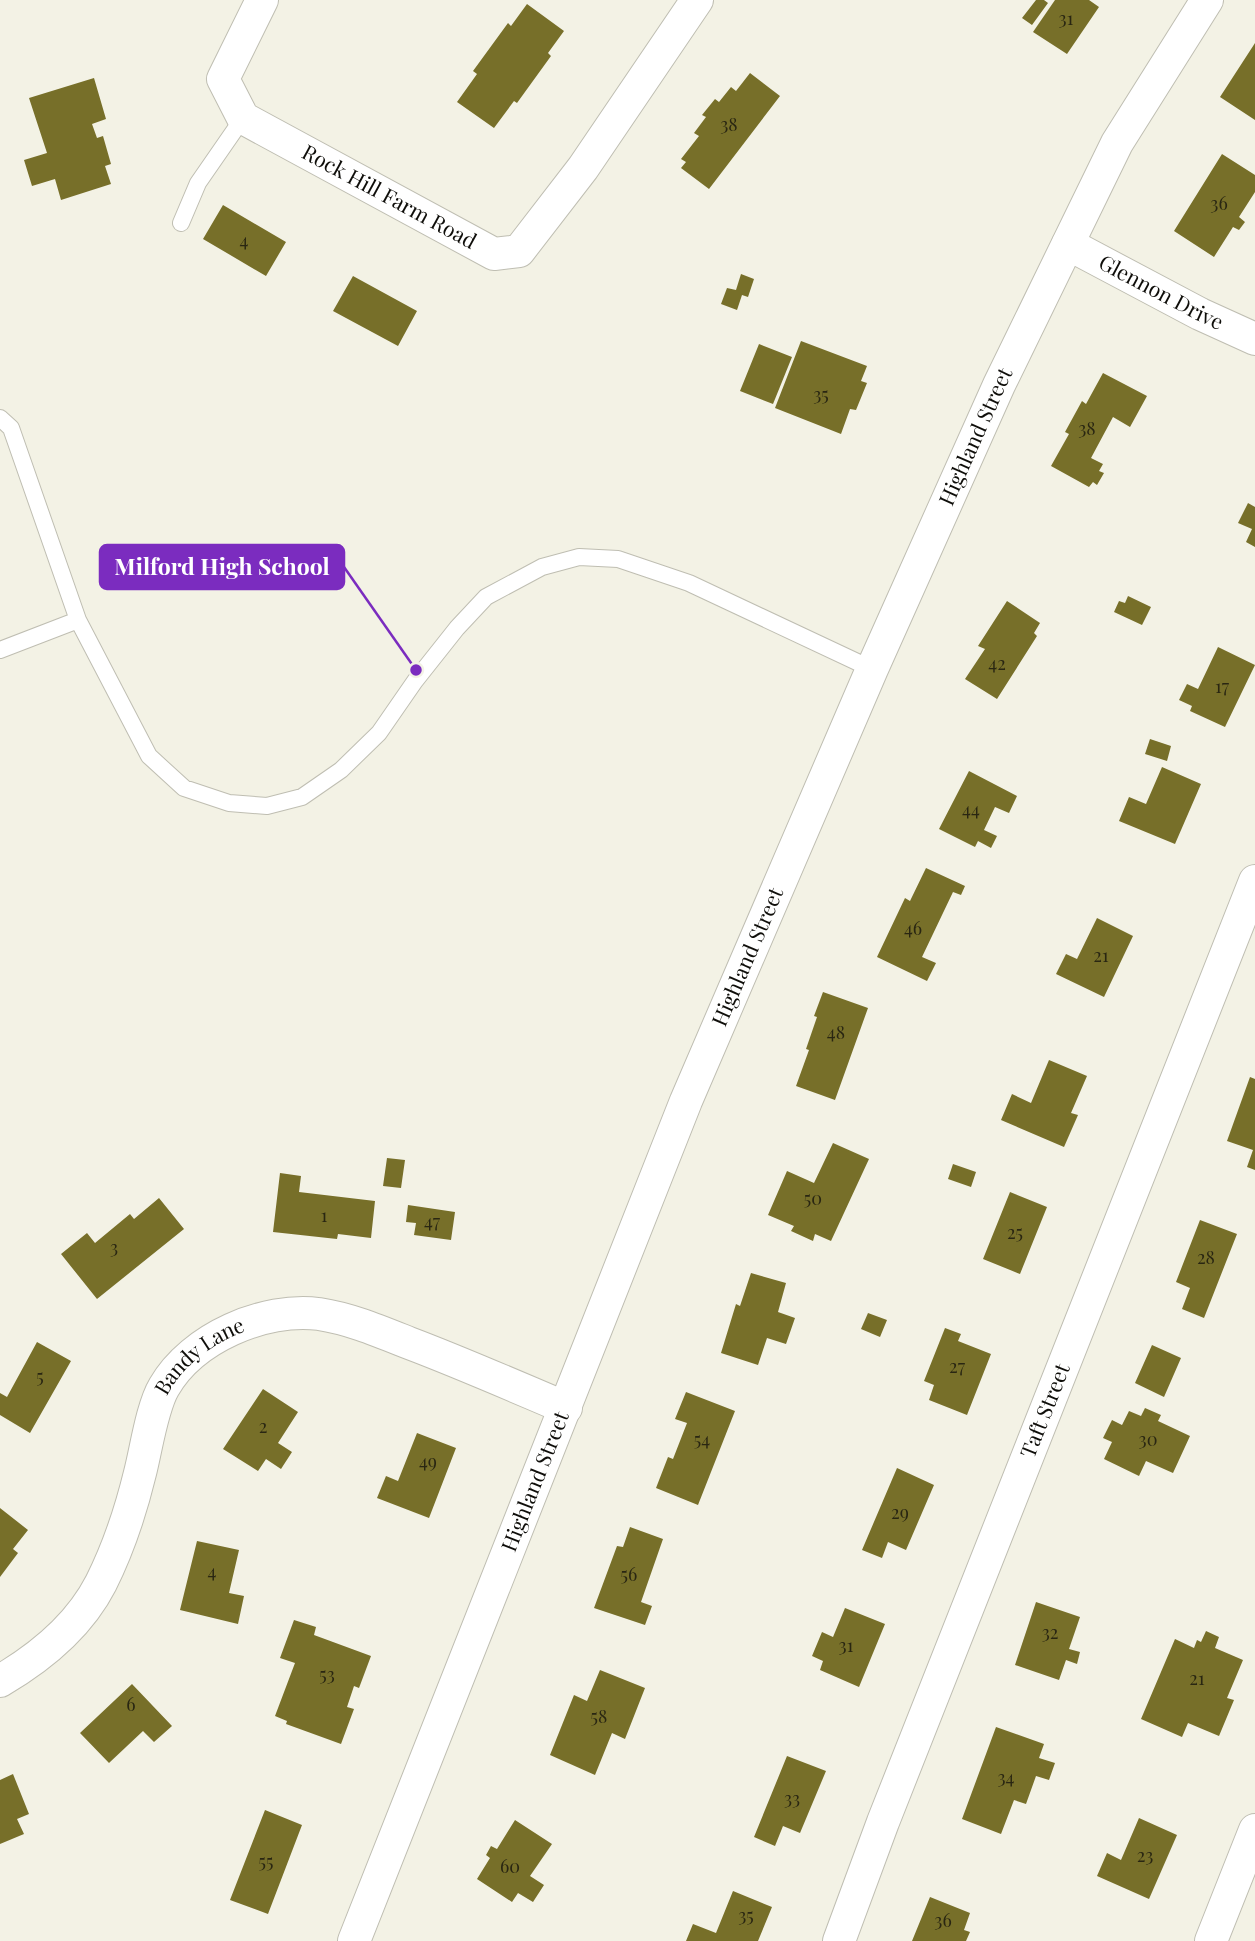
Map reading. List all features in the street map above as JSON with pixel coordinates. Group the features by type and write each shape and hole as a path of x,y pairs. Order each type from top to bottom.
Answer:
{"street":[{"path":"243,118 223,79 262,0"},
{"name":"Rock Hill Farm Road","path":"243,118 494,254 519,251 611,128 697,0"},
{"name":"Highland Street","path":"354,1941 686,1101 872,669 994,396 1117,142 1207,0"},
{"name":"Glennon Drive","path":"1068,244 1200,314 1255,339"},
{"name":"Taft Street","path":"839,1941 893,1796 1255,881"},
{"name":"Bandy Lane","path":"0,1681 25,1667 54,1644 81,1615 101,1583 129,1512 163,1387 188,1357 214,1339 249,1321 285,1313 317,1314 354,1322 566,1408"},
{"path":"1211,1941 1255,1830"}],"lane":[{"path":"181,223 198,183 243,118"},
{"path":"0,418 11,428 78,620 149,756 184,788 229,803 268,806 302,797 341,771 379,733 415,681 457,628 486,597 542,567 579,557 618,559 689,583 872,669"},
{"path":"0,650 78,620"}],"building":[{"path":"1036,0 1048,3 1032,25 1022,18"},
{"path":"1055,0 1089,0 1099,7 1067,54 1033,32"},
{"path":"527,4 564,31 548,53 551,56 517,103 514,101 494,128 457,102 477,74 473,71 508,23 511,26"},
{"path":"1255,43 1255,120 1220,97"},
{"path":"750,73 780,96 709,189 681,168 686,162 681,159 699,136 694,133 706,117 702,115 715,99 719,102 731,87 736,91"},
{"path":"94,78 106,119 92,124 97,138 103,136 111,164 105,166 111,184 61,200 55,179 32,186 24,160 47,153 29,98"},
{"path":"1222,154 1255,175 1255,192 1239,217 1245,222 1239,230 1233,227 1214,257 1174,231"},
{"path":"223,205 286,242 266,276 203,239"},
{"path":"741,274 754,279 748,297 742,295 737,310 721,304 727,288 736,290"},
{"path":"353,276 417,311 398,346 333,311"},
{"path":"801,341 867,366 861,381 867,383 856,410 850,409 841,434 775,408"},
{"path":"759,344 792,357 773,404 740,391"},
{"path":"1103,373 1147,396 1130,427 1113,417 1091,458 1103,464 1099,471 1104,473 1097,485 1093,482 1089,487 1051,466 1069,434 1065,432 1082,401 1086,404"},
{"path":"1248,503 1255,507 1255,547 1246,542 1252,529 1238,523"},
{"path":"1128,596 1151,607 1142,625 1114,612 1119,601 1125,603"},
{"path":"1007,601 1040,623 1034,633 1037,636 997,699 965,679 985,649 978,646"},
{"path":"1218,647 1255,665 1225,727 1190,711 1192,706 1179,700 1187,684 1198,689"},
{"path":"1150,739 1171,746 1167,761 1145,754"},
{"path":"1162,767 1201,784 1175,844 1119,821 1129,797 1146,804"},
{"path":"969,771 1017,796 1009,813 995,807 984,830 997,836 991,848 978,841 975,847 939,829"},
{"path":"926,868 965,886 961,895 953,892 922,957 936,963 927,981 877,957 905,898 910,901"},
{"path":"1097,918 1133,936 1104,997 1056,974 1066,954 1077,959"},
{"path":"823,992 868,1008 835,1100 796,1086 809,1050 806,1049"},
{"path":"1049,1060 1087,1076 1071,1113 1078,1115 1064,1147 1001,1120 1012,1094 1031,1103"},
{"path":"1250,1077 1255,1079 1255,1170 1247,1167 1253,1150 1227,1141"},
{"path":"833,1143 869,1159 831,1241 815,1234 813,1241 791,1231 794,1226 768,1215 787,1171 814,1183"},
{"path":"387,1158 405,1160 401,1188 383,1186"},
{"path":"953,1164 976,1172 971,1187 948,1179"},
{"path":"280,1173 301,1176 299,1192 375,1201 371,1238 338,1234 337,1239 273,1232"},
{"path":"1010,1192 1047,1207 1020,1274 983,1259"},
{"path":"159,1198 184,1229 97,1299 61,1254 87,1233 95,1243 130,1214 134,1219"},
{"path":"408,1205 455,1212 451,1240 414,1235 416,1223 406,1222"},
{"path":"1200,1220 1237,1234 1204,1318 1182,1309 1190,1288 1176,1282"},
{"path":"751,1273 786,1283 778,1312 795,1318 786,1344 767,1338 758,1365 721,1353 736,1304 740,1306"},
{"path":"868,1313 887,1320 880,1337 861,1329"},
{"path":"945,1328 961,1334 958,1341 991,1354 967,1415 929,1400 934,1385 924,1381"},
{"path":"37,1342 71,1361 30,1433 0,1415 0,1393 7,1397"},
{"path":"1152,1345 1181,1358 1164,1397 1135,1383"},
{"path":"263,1389 298,1412 278,1443 292,1452 281,1469 266,1459 258,1471 223,1449"},
{"path":"686,1392 735,1411 698,1505 656,1488 668,1457 673,1459 687,1423 675,1419"},
{"path":"1145,1408 1161,1415 1158,1421 1190,1436 1173,1473 1146,1461 1139,1476 1104,1459 1112,1442 1103,1438 1112,1420 1122,1425 1129,1411 1141,1416"},
{"path":"417,1433 456,1448 429,1518 377,1498 386,1476 398,1481"},
{"path":"897,1468 934,1485 906,1550 888,1542 882,1558 862,1550"},
{"path":"0,1508 28,1530 13,1549 18,1553 0,1577"},
{"path":"630,1527 663,1539 641,1602 652,1606 645,1625 594,1608 617,1546 623,1547"},
{"path":"197,1541 239,1550 229,1593 244,1596 238,1624 180,1610"},
{"path":"1036,1602 1080,1617 1069,1649 1080,1652 1077,1664 1066,1660 1059,1680 1015,1665"},
{"path":"845,1608 885,1624 859,1687 820,1670 823,1661 812,1656 822,1632 833,1637"},
{"path":"294,1620 316,1627 314,1635 371,1656 359,1688 354,1686 347,1707 354,1709 341,1744 286,1724 287,1721 275,1716 295,1663 280,1658"},
{"path":"1206,1631 1219,1637 1215,1648 1243,1660 1227,1698 1234,1700 1219,1736 1188,1723 1182,1737 1141,1719 1175,1639 1194,1648 1197,1640 1201,1642"},
{"path":"600,1670 645,1688 625,1739 612,1733 595,1775 550,1755 574,1695 587,1701"},
{"path":"132,1684 172,1726 154,1742 143,1731 109,1763 80,1733"},
{"path":"996,1727 1044,1744 1039,1758 1055,1763 1049,1780 1036,1776 1026,1804 1014,1800 1001,1834 962,1819"},
{"path":"787,1756 826,1771 800,1833 783,1826 775,1846 754,1837"},
{"path":"13,1774 29,1814 17,1819 24,1834 0,1844 0,1780"},
{"path":"265,1810 302,1825 268,1914 230,1900"},
{"path":"1139,1818 1177,1835 1149,1899 1097,1876 1107,1853 1121,1860"},
{"path":"515,1820 552,1844 530,1876 544,1885 533,1902 518,1893 512,1902 477,1879 490,1858 486,1855 491,1846 497,1849"},
{"path":"733,1891 772,1907 758,1941 686,1941 693,1924 716,1933"},
{"path":"930,1897 970,1913 964,1930 970,1932 966,1941 912,1941"}],"place":[{"name":"Milford High School","path":"416,670"}]}
